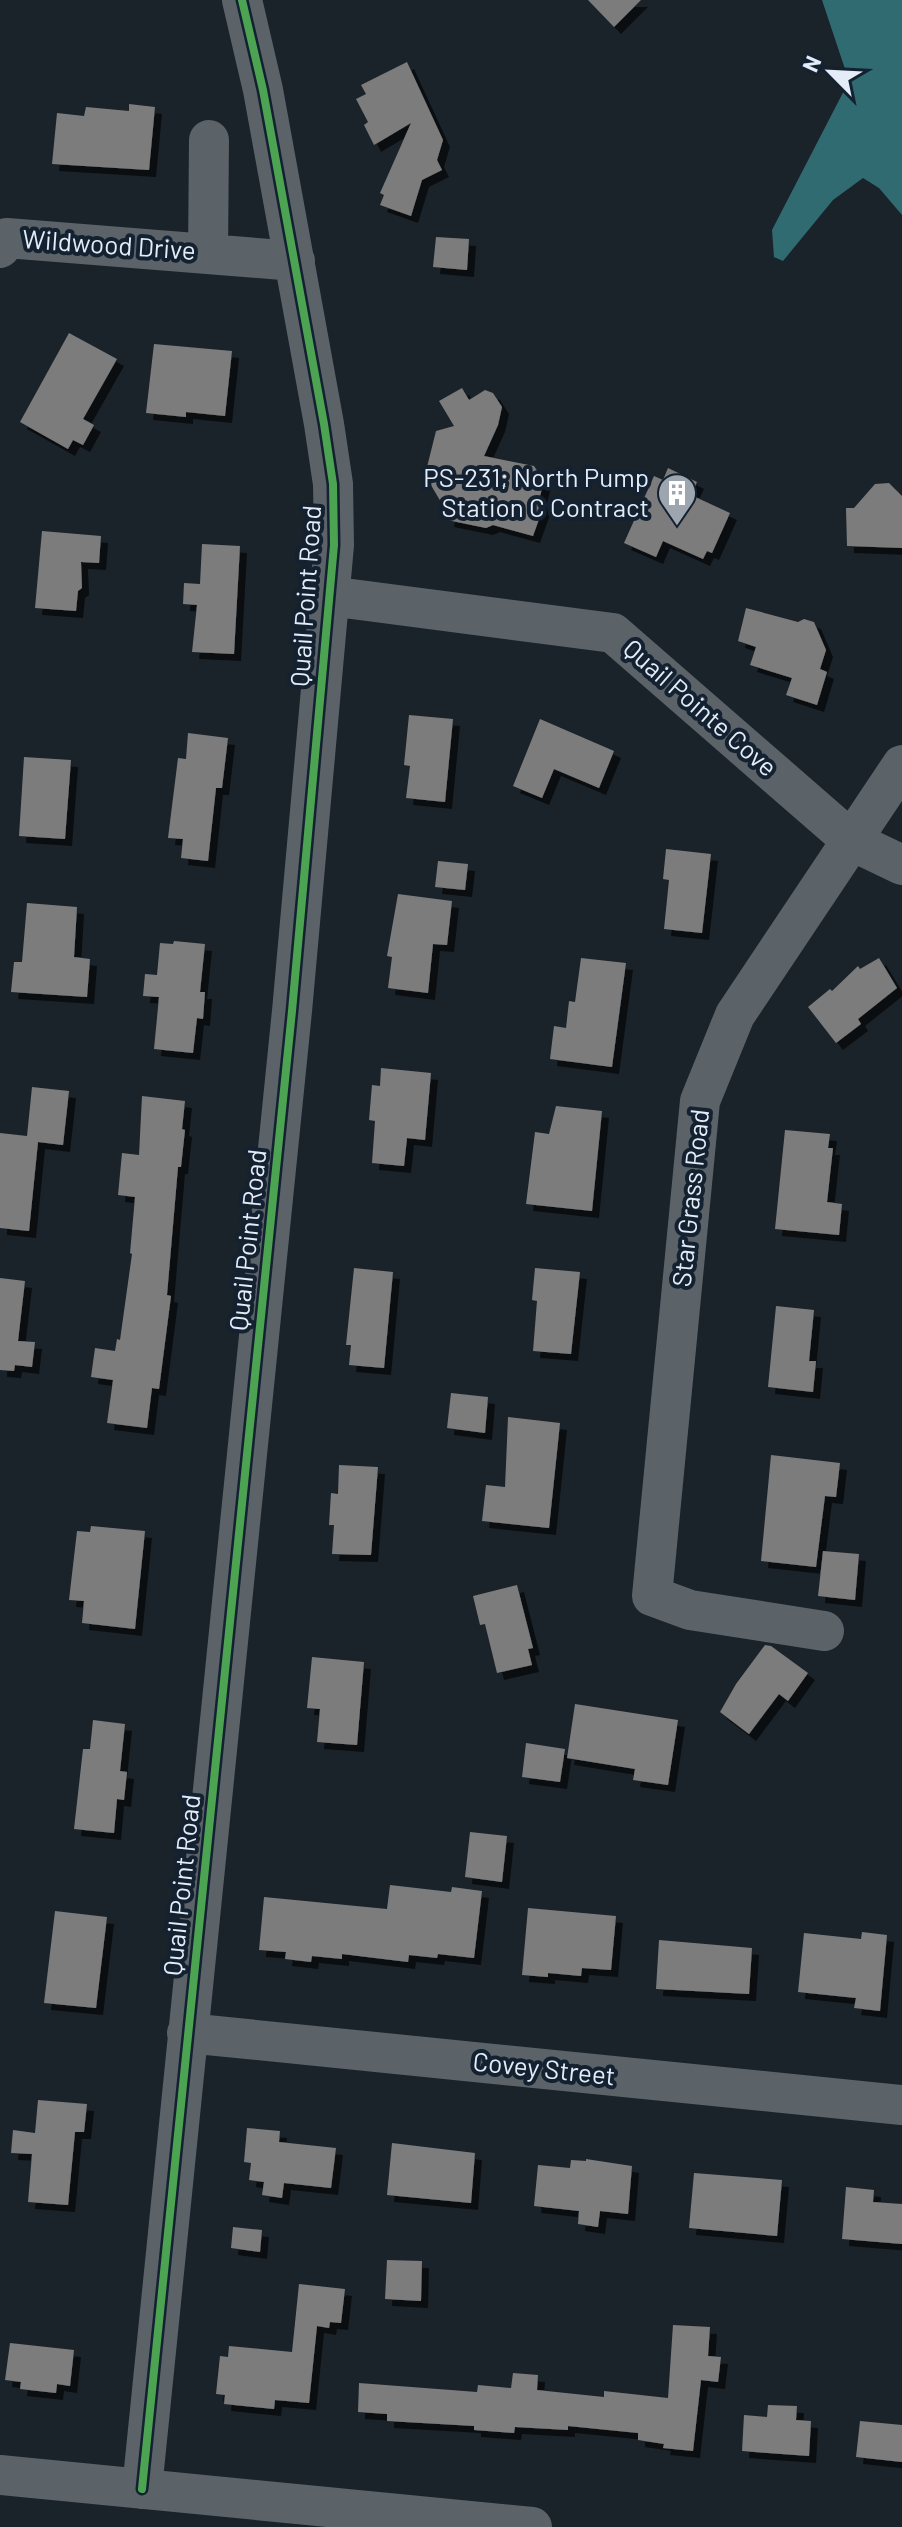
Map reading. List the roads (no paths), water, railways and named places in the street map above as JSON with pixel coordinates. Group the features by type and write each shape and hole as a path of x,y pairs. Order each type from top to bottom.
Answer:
{"street":[{"name":"Quail Point Road","path":"142,2489 292,1011 334,545 333,484 263,90 242,0"},
{"name":"Wildwood Drive","path":"0,248 7,238 208,253 209,140"},
{"path":"208,253 295,261"},
{"name":"Quail Pointe Cove","path":"329,596 613,633 852,841 902,865"},
{"name":"Star Grass Road","path":"824,1631 690,1610 652,1596 700,1101 735,1015 902,765"},
{"name":"Covey Street","path":"187,2033 902,2105"},
{"path":"0,2475 532,2527"}],"water":[{"path":"822,0 902,0 902,215 879,188 863,178 833,200 783,261 774,257 772,230 849,81"}],"place":[{"name":"PS-231; North Pump Station C Contract","path":"677,527"}]}
